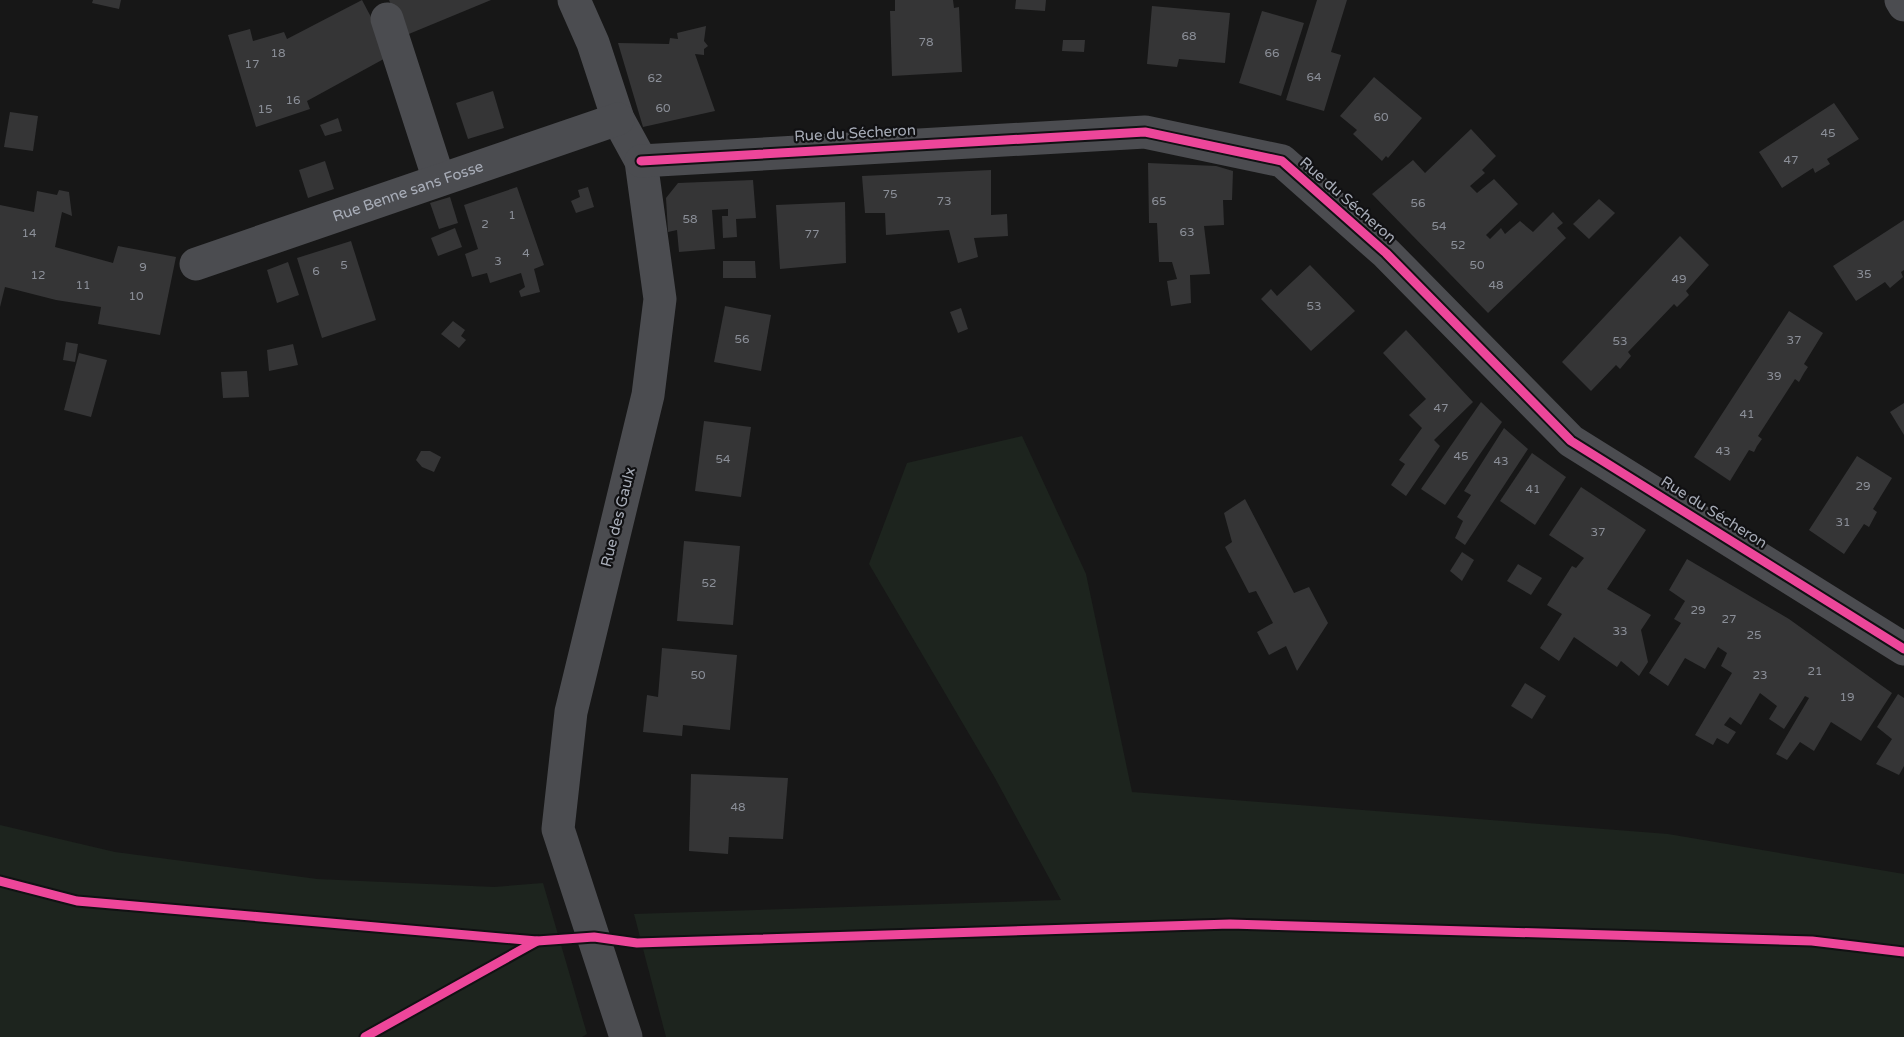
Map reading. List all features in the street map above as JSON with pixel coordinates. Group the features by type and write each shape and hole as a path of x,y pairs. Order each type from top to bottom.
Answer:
{"street":[{"name":"Rue des Gaulx","path":"574,0 593,43 618,118 640,161 660,299 648,395 571,712 558,830 626,1037"},
{"path":"1901,0 1904,5"},
{"path":"387,19 439,180"},
{"name":"Rue Benne sans Fosse","path":"196,264 618,118"},
{"name":"Rue du Sécheron","path":"640,161 1145,132 1282,161 1386,253 1571,441 1904,649"}],"shaded area":[{"path":"1022,436 1086,574 1132,792 1668,834 1904,874 1904,1037 666,1037 634,914 1061,900 995,778 869,564 907,463"},
{"path":"0,825 115,852 317,879 494,887 543,883 587,1034 582,1037 0,1037"}],"building":[{"path":"93,0 121,0 119,9 92,3"},
{"path":"362,0 391,55 307,101 310,109 256,127 228,35 250,29 253,41 284,32 287,39"},
{"path":"389,0 491,0 404,36"},
{"path":"895,0 953,0 954,8 959,7 962,72 892,76 890,11 895,11"},
{"path":"1016,0 1046,0 1045,11 1015,9"},
{"path":"1317,0 1347,0 1331,52 1341,55 1324,111 1286,100"},
{"path":"1152,6 1230,13 1225,63 1179,59 1177,67 1147,64"},
{"path":"1262,11 1304,23 1281,96 1239,83"},
{"path":"706,26 704,41 708,46 704,49 704,55 695,54 715,111 643,127 618,43 669,44 670,38 678,39 677,33"},
{"path":"1063,40 1085,40 1084,52 1062,51"},
{"path":"1374,77 1422,118 1388,158 1386,156 1382,161 1353,134 1357,130 1340,116"},
{"path":"493,91 504,128 468,139 456,103"},
{"path":"1834,103 1859,139 1827,159 1830,164 1815,173 1813,168 1782,188 1759,152"},
{"path":"10,112 38,116 33,151 4,147"},
{"path":"338,118 342,131 325,136 320,125"},
{"path":"1471,129 1496,156 1482,170 1485,173 1470,186 1477,193 1494,179 1518,204 1486,235 1490,239 1501,228 1505,234 1520,221 1533,232 1553,212 1563,223 1557,228 1566,238 1488,313 1372,194 1413,160 1425,173"},
{"path":"325,161 334,189 308,198 299,170"},
{"path":"1148,163 1216,166 1233,171 1232,200 1223,200 1224,225 1204,226 1210,274 1190,275 1191,303 1171,306 1167,281 1177,279 1172,262 1159,262 1157,223 1149,223"},
{"path":"991,170 991,215 1007,214 1008,236 974,238 978,257 958,263 949,230 886,235 885,213 865,213 862,176"},
{"path":"753,180 756,218 736,219 737,237 723,238 722,216 728,216 728,209 712,210 715,249 679,252 677,230 668,232 666,198 678,183"},
{"path":"517,187 544,265 534,269 540,292 521,297 519,291 525,287 521,273 490,283 487,273 472,277 465,254 478,249 464,205"},
{"path":"588,187 594,207 576,213 571,201 580,197 578,190"},
{"path":"59,190 69,192 72,216 62,212 55,247 113,263 118,246 176,257 160,335 98,324 101,307 56,300 5,287 0,307 0,205 34,212 37,191 57,195"},
{"path":"450,197 458,223 439,229 430,203"},
{"path":"1599,199 1615,213 1589,239 1573,224"},
{"path":"845,202 846,263 780,269 776,205"},
{"path":"1904,220 1904,270 1901,272 1903,277 1890,288 1885,282 1856,301 1833,266"},
{"path":"455,228 462,247 438,256 431,238"},
{"path":"1680,236 1709,265 1686,291 1689,295 1677,307 1674,304 1628,352 1631,356 1620,369 1616,365 1591,391 1562,362"},
{"path":"351,241 376,320 322,338 297,258"},
{"path":"723,261 755,261 756,278 723,278"},
{"path":"288,262 299,295 277,303 267,270"},
{"path":"1310,265 1355,311 1311,351 1261,299 1271,289 1277,296"},
{"path":"725,306 771,315 761,371 714,362"},
{"path":"961,308 968,329 958,333 950,312"},
{"path":"1789,311 1823,333 1804,364 1808,367 1799,382 1795,379 1758,436 1762,439 1754,452 1749,450 1730,481 1694,457"},
{"path":"453,321 465,330 461,336 466,340 459,348 441,334"},
{"path":"1406,330 1473,402 1434,440 1440,446 1406,496 1391,485 1405,464 1399,460 1422,428 1409,415 1426,399 1383,353"},
{"path":"66,342 78,344 75,362 63,360"},
{"path":"293,344 298,365 269,371 267,350"},
{"path":"79,353 107,360 91,417 64,410"},
{"path":"247,371 249,397 223,398 221,372"},
{"path":"1481,402 1502,422 1445,505 1421,489"},
{"path":"1904,403 1904,435 1890,412"},
{"path":"704,421 751,427 741,497 695,491"},
{"path":"1504,428 1528,449 1465,545 1455,538 1463,521 1457,517 1471,495 1464,491"},
{"path":"421,451 430,451 441,457 434,472 422,467 416,460"},
{"path":"1532,453 1566,477 1535,525 1500,501"},
{"path":"1857,456 1892,478 1873,509 1877,512 1869,527 1864,524 1844,554 1809,530"},
{"path":"1581,487 1646,530 1607,589 1651,615 1641,630 1648,662 1639,676 1621,661 1617,667 1574,637 1559,661 1540,648 1562,614 1547,605 1572,566 1576,568 1584,558 1549,535"},
{"path":"1245,499 1294,593 1309,587 1328,623 1297,671 1286,646 1269,655 1257,632 1273,623 1256,591 1249,593 1225,547 1232,542 1224,513"},
{"path":"684,541 740,546 733,625 677,621"},
{"path":"1462,552 1474,560 1462,581 1450,571"},
{"path":"1687,559 1789,619 1892,693 1861,741 1831,722 1814,751 1800,742 1787,760 1776,754 1809,698 1805,696 1784,729 1769,719 1777,706 1760,693 1741,725 1730,717 1724,725 1736,732 1728,744 1717,738 1713,745 1695,735 1732,673 1721,666 1727,653 1718,647 1705,669 1685,658 1668,686 1649,673 1681,623 1674,619 1685,601 1669,590"},
{"path":"1518,564 1542,578 1531,595 1507,581"},
{"path":"662,648 737,655 730,730 683,725 682,736 643,732 647,695 658,697"},
{"path":"1525,683 1546,696 1532,719 1511,706"},
{"path":"1898,694 1904,698 1904,766 1899,775 1876,764 1892,739 1877,727"},
{"path":"691,774 788,778 783,839 729,837 728,854 689,851"}],"cycle path":[{"path":"641,161 1145,132 1282,161 1386,253 1571,441 1904,649"},
{"path":"0,881 77,901 537,941 594,937 637,943 1230,924 1812,941 1904,952"},
{"path":"365,1037 537,941"}]}
